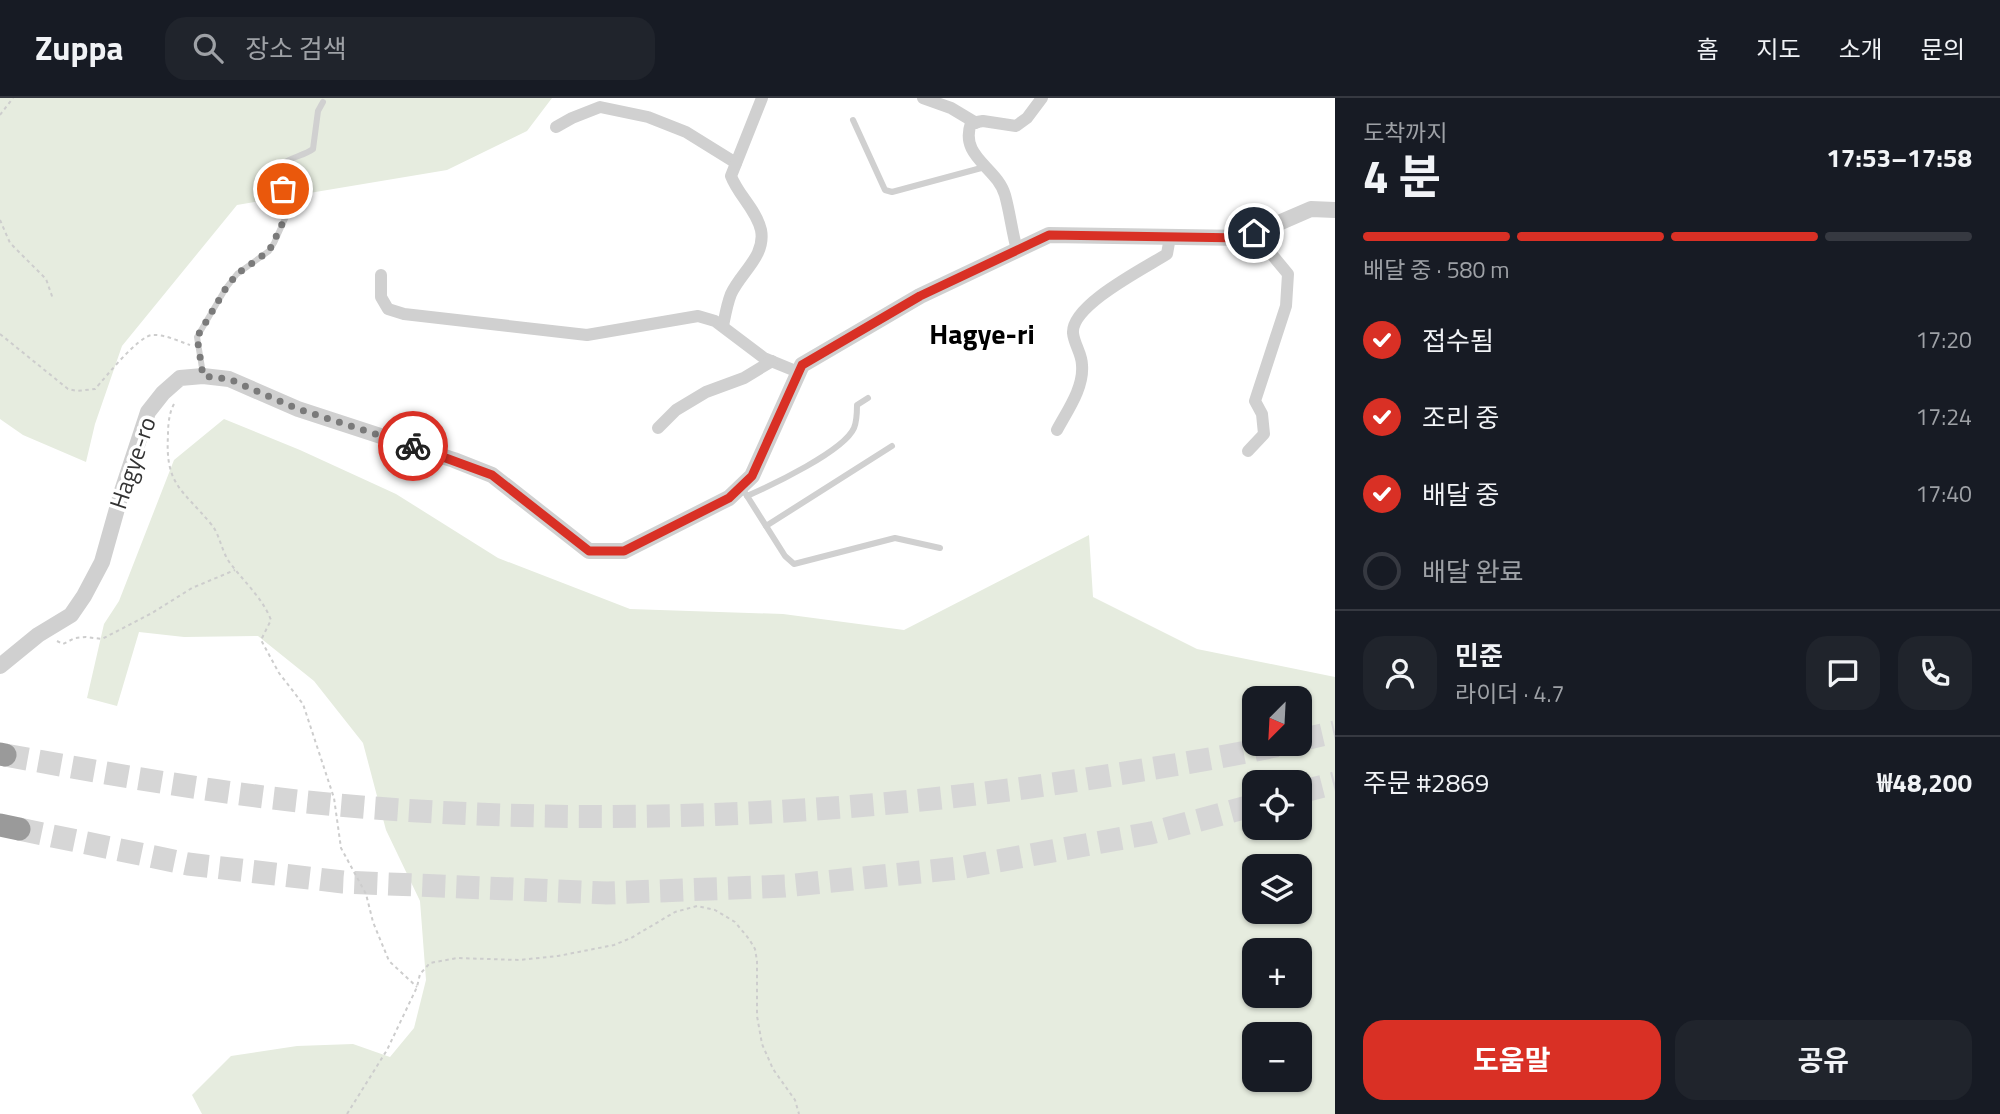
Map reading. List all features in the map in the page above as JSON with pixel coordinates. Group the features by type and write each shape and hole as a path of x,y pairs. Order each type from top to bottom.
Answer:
{"street":[{"path":"723,326 731,295 759,253 761,243 761,229 732,176 762,98"},
{"path":"923,98 951,108 976,122"},
{"path":"1017,250 1004,192 970,148 967,135 971,123 976,122 1016,126 1027,118 1042,98"},
{"path":"556,127 572,118 612,104 686,132 736,163"},
{"name":"Hagye-ro","path":"0,666 71,615 102,562 148,412 180,378 203,376 229,379 298,409 454,460 492,475 589,551 624,551 744,491 802,365 920,296 1049,235 1244,238 1311,209 1335,210"},
{"path":"1248,451 1264,434 1262,414 1255,401 1286,306 1288,274 1254,233"},
{"path":"1057,430 1079,388 1082,364 1072,331 1078,318 1099,296 1167,254 1170,237"},
{"path":"381,275 380,297 388,309 404,314 587,335 698,316 723,326 764,358 798,372"},
{"path":"658,429 676,411 706,392 744,378 772,361"}],"lane":[{"path":"203,376 197,337 237,274 269,251 274,243 288,212 278,169 298,154 313,149 318,111 323,102"},
{"path":"853,120 885,190 892,192 985,167"},
{"path":"868,398 857,405 855,427 846,439 820,458 744,491 785,556 794,564 895,538 940,548"},
{"path":"766,526 892,446"}],"path":[{"path":"0,115 13,98"},
{"path":"0,220 10,243 47,279 53,299"},
{"path":"0,334 68,388 77,391 95,389 139,342 149,335 198,347"},
{"path":"177,398 170,410 168,425 169,472 181,491 213,526 222,550 262,601 271,620 261,640 279,673 303,704 310,720 334,798 341,848 366,894 373,922 389,961 417,986"},
{"path":"46,631 63,644 75,638 102,639 192,588 236,569"},
{"path":"346,1114 387,1050 420,974 436,961 468,957 519,961 614,945 682,909 705,906 735,922 755,949 757,1016 762,1044 773,1069 795,1100 799,1114"}],"shaded area":[{"path":"0,98 552,98 527,131 447,170 237,205 122,346 95,424 86,462 23,435 0,419"},
{"path":"224,419 396,494 498,558 630,609 783,614 904,630 1089,535 1093,597 1197,649 1335,677 1335,1114 202,1114 192,1095 231,1056 297,1046 353,1044 390,1057 414,1028 426,980 420,901 386,830 363,743 314,681 258,636 184,637 139,632 117,706 87,698 104,624 119,601 174,460"}],"tunnel":[{"path":"1312,737 1335,732"},
{"path":"5,755 171,784 296,801 431,812 617,817 710,815 895,803 1080,780 1242,752"},
{"path":"1312,789 1335,783"},
{"path":"19,829 188,864 343,882 607,893 785,886 959,868 1151,833 1242,808"}],"way so far":[{"path":"283,189 288,212 274,243 269,251 237,274 197,337 203,376 229,379 298,409 413,446"}],"district":[{"name":"Hagye-ri","path":"982,334"}],"route":[{"path":"413,446 492,475 548,522 589,551 624,551 729,498 752,476 802,365 920,296 1049,235 1244,238 1254,233"}]}
